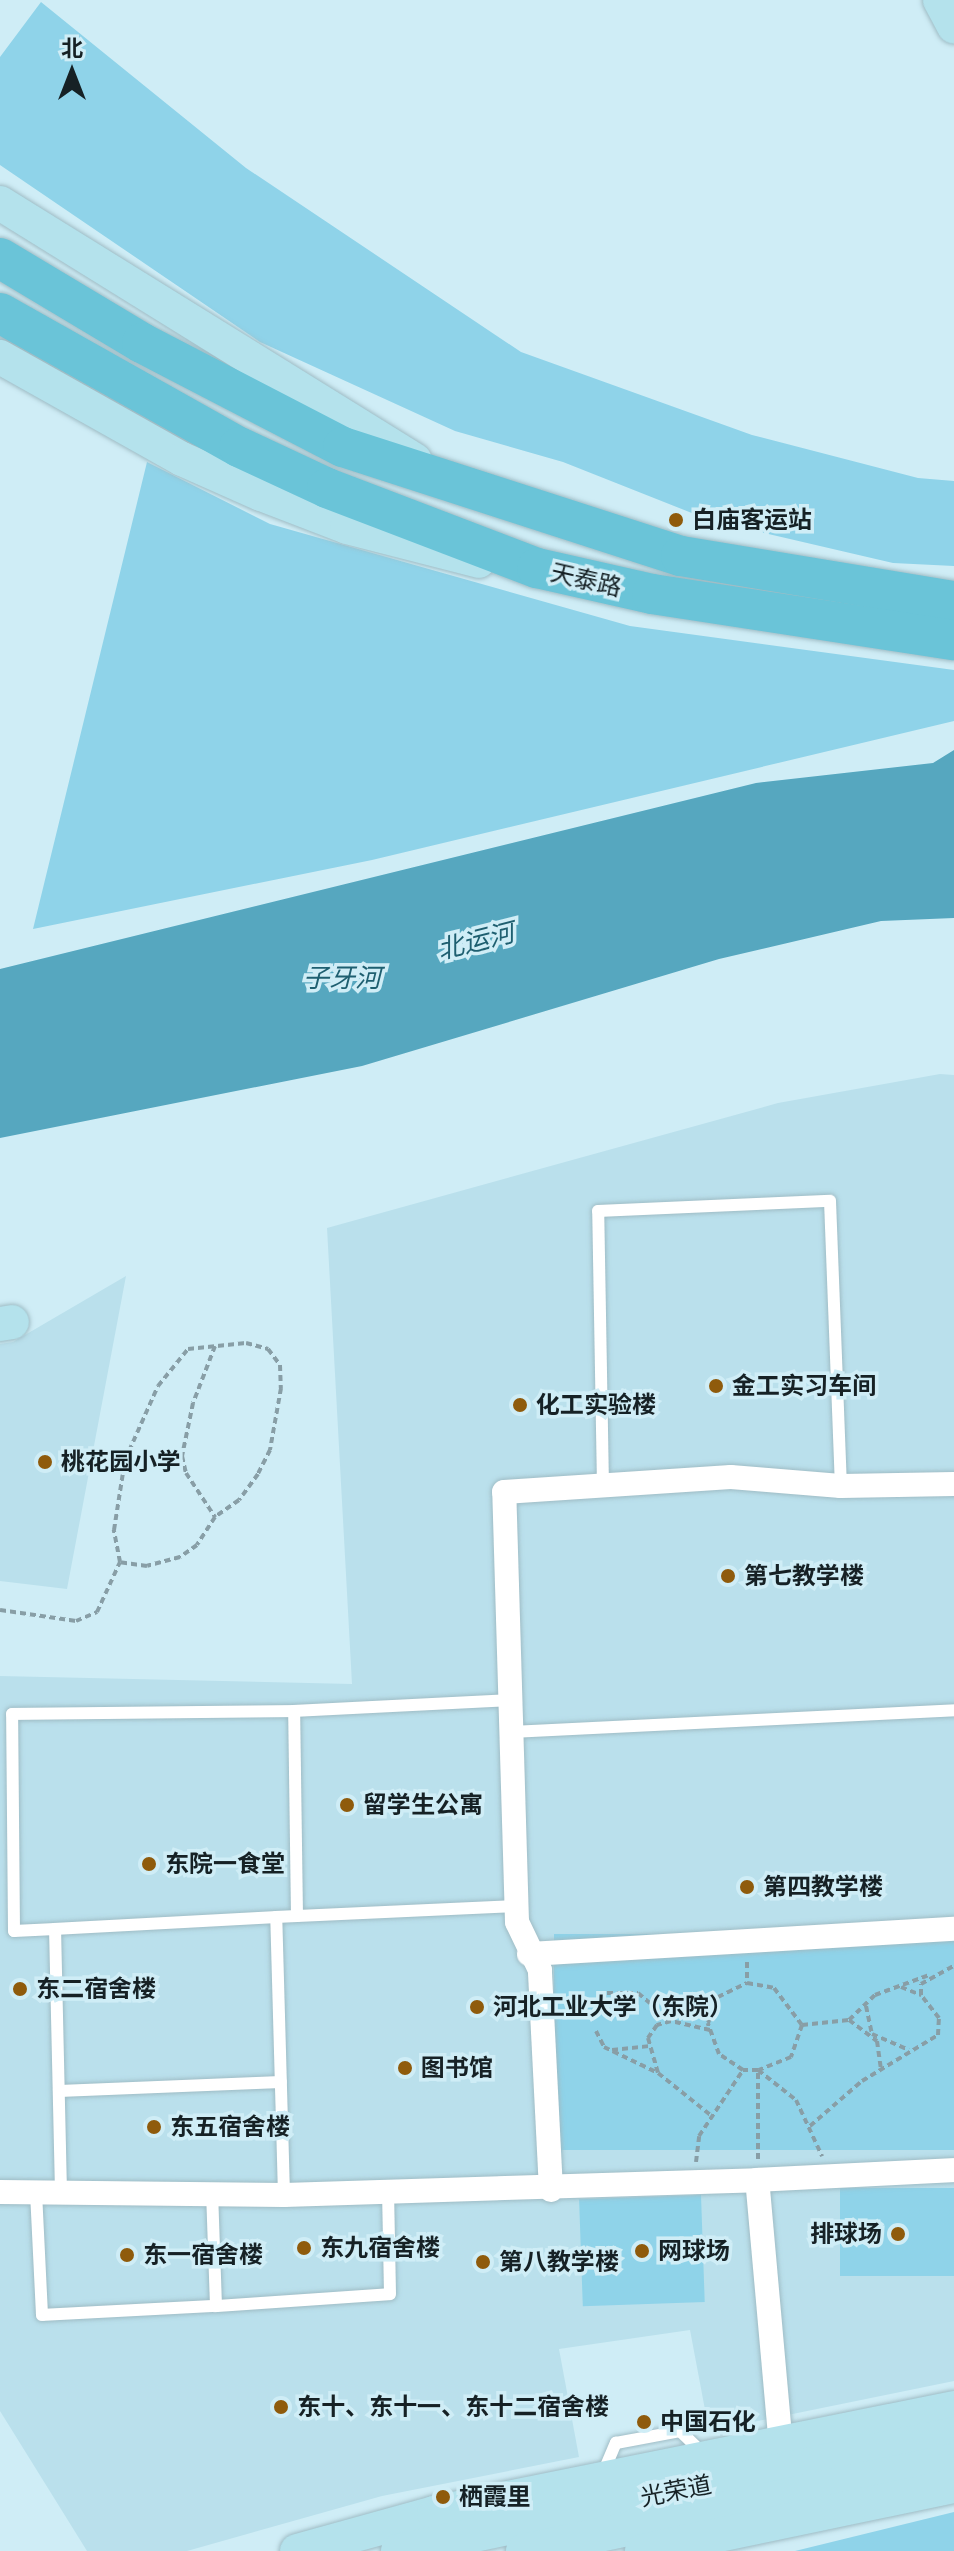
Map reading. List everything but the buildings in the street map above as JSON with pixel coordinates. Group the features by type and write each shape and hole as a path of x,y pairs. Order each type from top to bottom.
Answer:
{"main road":[{"path":"940,0 954,26"},
{"path":"0,203 436,473"},
{"path":"0,235 265,410"},
{"path":"0,258 265,410"},
{"name":"天泰路","path":"0,313 239,447 327,488 537,568 652,594 954,640"},
{"path":"0,357 182,459 275,500 400,542 537,568"},
{"name":"天泰路","path":"265,410 343,447 436,473 681,556 954,601"},
{"path":"642,2551 785,2482 954,2408"},
{"name":"光荣道","path":"523,2551 954,2434"},
{"name":"光荣道","path":"398,2551 720,2469 785,2482 954,2460"},
{"path":"297,2551 434,2513 600,2481 720,2469"},
{"path":"785,2482 954,2486"}],"street":[{"path":"551,2190 540,1970 529,1954 516,1906 504,1492 731,1477 841,1486 954,1484"},
{"path":"529,1954 954,1929"},
{"path":"0,2192 284,2195 551,2190 954,2170"},
{"path":"757,2180 785,2482"}],"lane":[{"path":"603,1486 598,1211 830,1201 841,1486"},
{"path":"511,1700 294,1711 12,1714 14,1931 516,1906"},
{"path":"512,1732 954,1710"},
{"path":"294,1711 297,1916"},
{"path":"276,1917 284,2195"},
{"path":"55,1929 61,2192"},
{"path":"59,2091 281,2082"},
{"path":"36,2192 42,2315 390,2294 388,2193"},
{"path":"212,2194 216,2306"}],"path":[{"path":"0,1610 76,1621 97,1612 120,1562 114,1530 125,1460 138,1426 176,1360 188,1349 246,1343 268,1349 280,1365 281,1388 270,1450 258,1474 239,1500 215,1517 197,1545 180,1557 147,1566 120,1562"},
{"path":"215,1346 193,1403 182,1456 186,1473 215,1517"},
{"path":"802,2025 849,2020 875,1995 954,1966"},
{"path":"921,1995 921,1984 932,1974"},
{"path":"747,1983 774,1988 802,2025 791,2057 758,2070 743,2070 719,2054 708,2023 718,1997 747,1983"},
{"path":"809,2127 881,2069 938,2035 939,2018 921,1995 900,1986"},
{"path":"607,1993 638,1993 671,2021 711,2030"},
{"path":"866,2006 881,2069"},
{"path":"849,2020 911,2051"},
{"path":"658,2073 649,2046 657,2025 671,2021"},
{"path":"596,2031 610,2051 658,2073 713,2117"},
{"path":"610,2051 649,2046"},
{"path":"696,2183 699,2136 743,2070"},
{"path":"758,2070 796,2100 832,2176"},
{"path":"757,2180 758,2070"}],"shaded area":[{"path":"41,2 246,168 521,352 752,435 918,478 954,481 954,566 893,563 712,521 563,462 455,431 260,342 0,165 0,57"},
{"path":"147,462 270,524 630,626 954,670 954,721 372,860 33,929"},
{"name":"河北工业大学（东院）","path":"940,1074 954,1075 954,2381 709,2431 690,2330 559,2349 579,2457 382,2496 187,2551 87,2551 0,2411 0,1676 352,1684 327,1228 778,1103"},
{"name":"桃花园小学","path":"126,1276 67,1589 0,1581 0,1344 13,1342"},
{"path":"554,1934 954,1934 954,2150 554,2150"},
{"name":"排球场","path":"840,2188 954,2188 954,2276 840,2276"},
{"name":"网球场","path":"701,2195 705,2302 583,2306 579,2199"},
{"path":"954,2512 954,2551 795,2551"}],"water":[{"name":"子牙河","path":"954,750 954,918 881,921 719,959 362,1066 0,1138 0,969 756,783 933,763"}],"place":[{"name":"白庙客运站","path":"676,520"},
{"name":"金工实习车间","path":"716,1386"},
{"name":"化工实验楼","path":"520,1405"},
{"name":"桃花园小学","path":"45,1462"},
{"name":"第七教学楼","path":"728,1576"},
{"name":"留学生公寓","path":"347,1805"},
{"name":"东院一食堂","path":"149,1864"},
{"name":"第四教学楼","path":"747,1887"},
{"name":"东二宿舍楼","path":"20,1989"},
{"name":"河北工业大学（东院）","path":"477,2007"},
{"name":"图书馆","path":"405,2068"},
{"name":"东五宿舍楼","path":"154,2127"},
{"name":"排球场","path":"898,2234"},
{"name":"东九宿舍楼","path":"304,2248"},
{"name":"网球场","path":"642,2251"},
{"name":"东一宿舍楼","path":"127,2255"},
{"name":"第八教学楼","path":"483,2262"},
{"name":"东十、东十一、东十二宿舍楼","path":"281,2407"},
{"name":"中国石化","path":"644,2422"},
{"name":"栖霞里","path":"443,2497"}],"water label":[{"name":"北运河","path":"476,942"}]}
